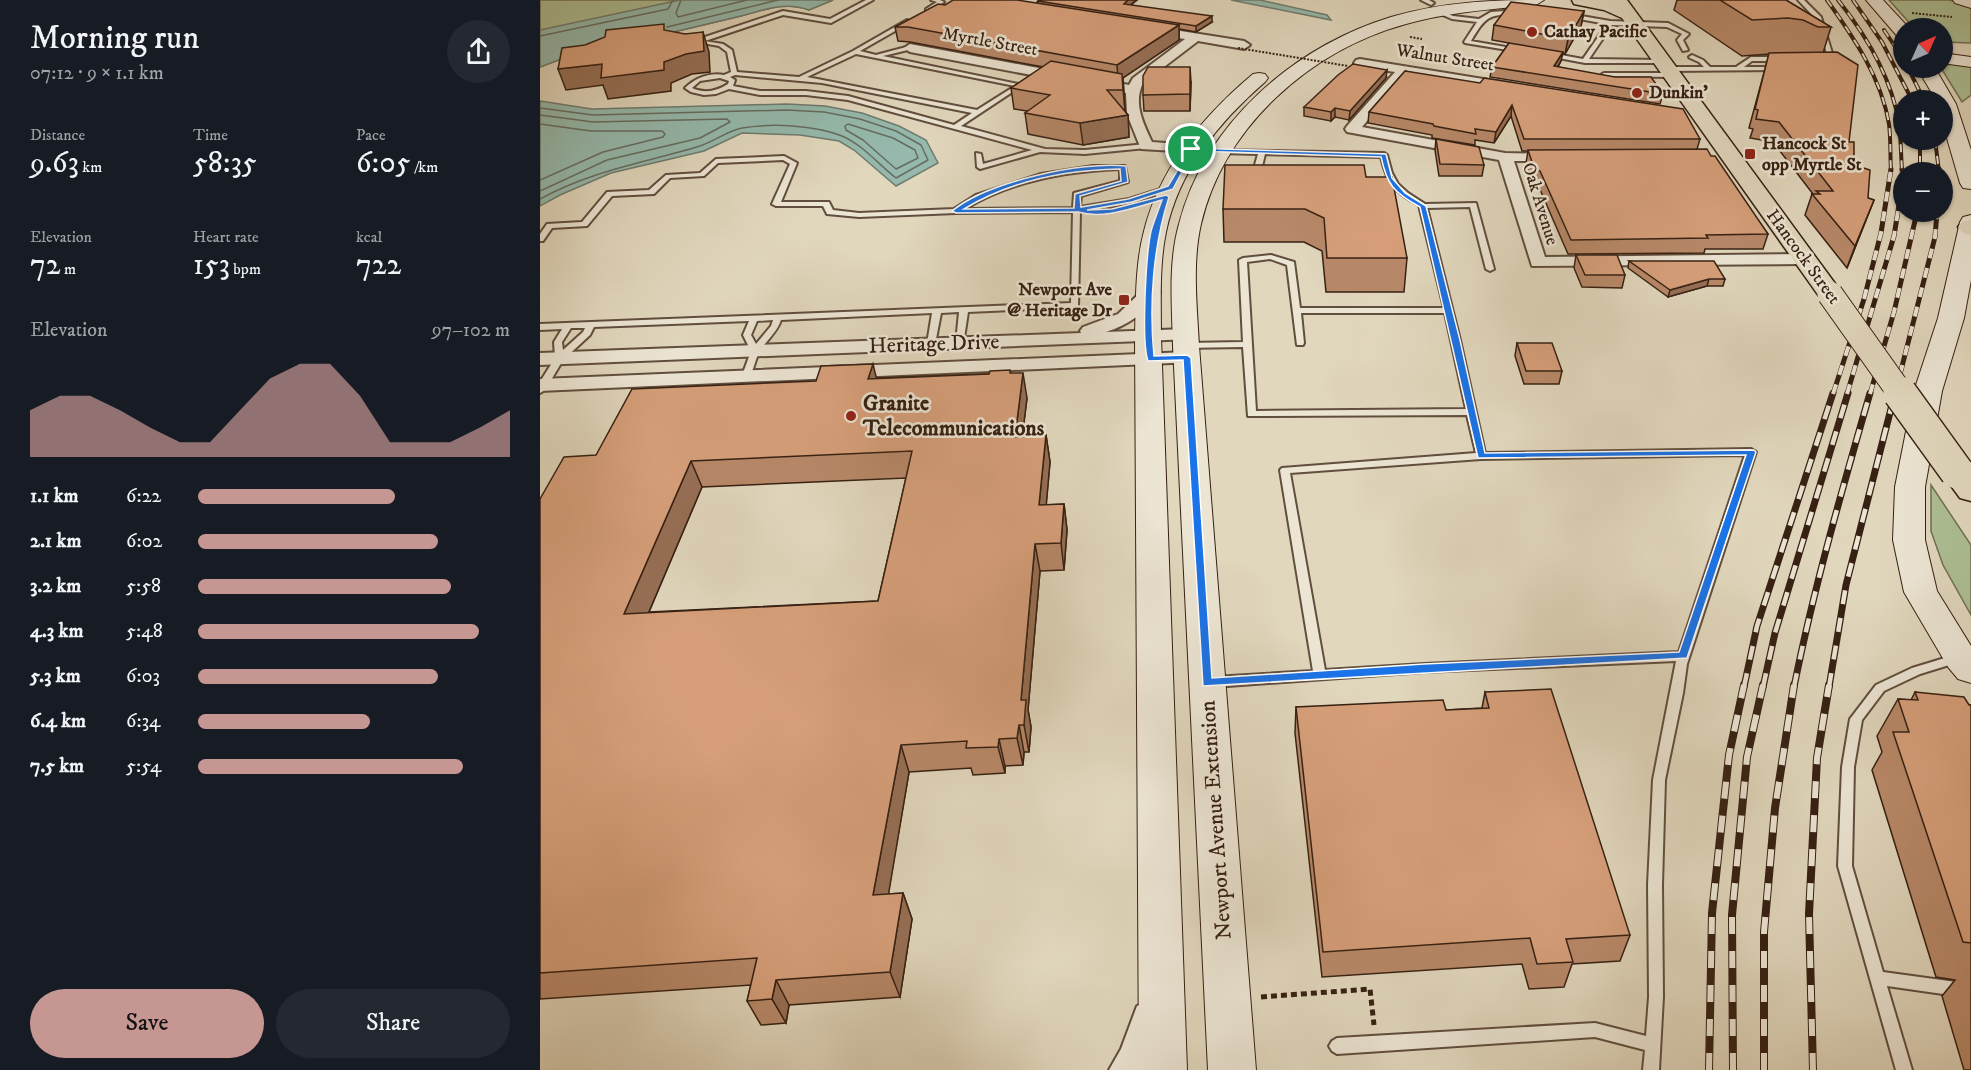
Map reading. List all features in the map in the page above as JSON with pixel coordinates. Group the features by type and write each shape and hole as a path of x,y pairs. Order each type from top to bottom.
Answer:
{"main road":[{"path":"1580,0 1627,9"},
{"path":"1874,0 1893,21"},
{"path":"1961,0 1971,3"},
{"name":"Newport Avenue Extension","path":"1163,1070 1162,976 1171,347 1191,222 1204,181 1220,151 1260,102 1310,62 1342,42 1436,4"},
{"name":"Newport Avenue Extension","path":"1232,1070 1207,683 1171,347 1151,292 1155,231 1168,192 1191,149 1227,105 1275,66 1305,47 1348,25 1383,13 1436,4 1530,5"},
{"name":"Hancock Street","path":"1627,9 1668,69 1720,156 1805,259 1964,482"},
{"path":"1953,45 1971,47"},
{"path":"1953,60 1971,62"},
{"path":"1932,78 1947,104 1959,117 1971,183"},
{"path":"1965,664 1922,592 1909,540 1910,487 1928,391 1951,318 1971,226"}],"street":[{"path":"1140,28 1241,46"},
{"path":"1196,37 1150,71 1132,90 1131,100 1146,146 1220,151"},
{"name":"Myrtle Street","path":"910,48 1132,90"},
{"name":"Walnut Street","path":"1354,65 1404,70 1522,89"},
{"path":"1404,70 1352,129 1505,157 1573,157"},
{"name":"Oak Avenue","path":"1505,157 1538,262 1805,259"},
{"path":"1049,339 1101,329 1124,320 1138,310 1151,292"},
{"name":"Heritage Drive","path":"550,359 1049,339 1171,347"},
{"name":"Heritage Drive","path":"541,387 746,376 1171,347"},
{"path":"1126,1070 1135,1058 1162,976"}],"lane":[{"path":"734,73 730,51 721,45 698,41 783,13 831,21 870,0"},
{"path":"922,14 941,2 934,0"},
{"path":"1801,0 1818,17 1835,67 1827,67"},
{"path":"1436,4 1452,17 1480,21"},
{"path":"1530,5 1491,14 1480,21 1467,42 1530,52"},
{"path":"1585,61 1610,23 1627,9 1677,28 1686,34 1680,40 1685,50"},
{"path":"1567,15 1610,23"},
{"path":"801,78 855,52 912,19"},
{"name":"Myrtle Street","path":"876,56 910,48"},
{"path":"855,52 1020,85 955,127"},
{"path":"1540,54 1668,69"},
{"path":"1692,57 1701,61 1708,68"},
{"path":"1738,68 1751,59 1785,59"},
{"path":"1604,75 1668,69 1790,67"},
{"path":"977,112 801,78 734,73 726,77 705,78 693,82 688,88 694,92 708,93 728,87 760,93 806,93 848,98 1038,149 1085,152 1146,146"},
{"path":"726,77 732,80 728,87"},
{"path":"978,154 980,167 1038,149"},
{"path":"1220,151 1384,155 1392,183 1402,194 1423,206 1473,205 1490,268"},
{"path":"1262,153 1254,182 1266,182"},
{"path":"540,239 550,226 584,224 610,194 651,192 668,176 702,175 716,161 784,158 794,163 776,204 826,204 830,212 859,214 1078,210 1090,213 1112,211 1168,192"},
{"path":"540,327 1076,305 1077,195 1124,182 1123,167 1093,168 1043,176 979,197 956,211"},
{"path":"1381,182 1392,183"},
{"path":"1423,206 1481,456"},
{"path":"1300,344 1291,264 1271,257 1243,260 1251,414 1472,412"},
{"path":"960,343 964,309"},
{"path":"931,344 937,310"},
{"path":"1296,310 1449,311"},
{"path":"746,376 755,351 776,326 778,317"},
{"path":"754,318 747,335 755,351"},
{"path":"550,359 587,333 591,325"},
{"path":"541,387 550,359 568,326"},
{"path":"1171,347 1247,345"},
{"path":"1320,675 1286,470 1481,456 1751,452 1684,656 1659,780 1655,885 1656,997 1651,1070"},
{"path":"1207,683 1684,656"},
{"path":"1904,1070 1845,866 1848,767 1856,719 1880,688 1916,671 1965,664"},
{"path":"1877,978 1971,991"},
{"path":"1337,1046 1595,1030 1653,1044"}],"path":[{"path":"1911,13 1961,18"},
{"path":"1241,46 1354,65"},
{"path":"1250,998 1370,988 1376,1043"}],"green space":[{"path":"540,0 833,0 809,10 792,6 767,9 564,58 540,67"},
{"path":"1889,0 1949,0 1971,6 1971,43 1953,42 1953,18 1905,18"},
{"path":"1953,62 1971,65 1971,95 1962,102 1947,78 1953,78"},
{"path":"1931,485 1971,545 1971,615 1943,565 1931,531"}],"water":[{"path":"680,0 833,0 809,10 792,6 767,9 564,58 540,67 540,30"},
{"path":"1231,0 1260,0 1327,15 1331,20"},
{"path":"540,101 592,109 787,104 825,106 862,113 899,126 926,140 938,163 896,186 854,150 839,141 800,135 742,133 704,151 611,173 540,206"}],"building":[{"path":"953,0 1017,0 1179,25 1117,65 908,27 895,27 938,4 945,5"},
{"path":"1128,0 1124,4 1212,16 1196,26 1038,1"},
{"path":"1720,0 1786,0 1831,27 1818,27 1803,20 1788,18 1752,20"},
{"path":"1511,2 1584,11 1568,39 1494,25"},
{"path":"664,24 664,30 685,34 703,32 704,51 686,54 664,62 664,70 601,78 602,64 558,69 562,48 585,45 605,37 606,30"},
{"path":"1509,43 1563,52 1554,66 1615,77 1651,77 1663,94 1492,67"},
{"path":"1837,52 1858,65 1849,142 1854,142 1854,165 1870,170 1868,198 1874,200 1855,246 1812,194 1820,194 1816,191 1833,191 1779,122 1756,119 1758,110 1755,109 1769,53"},
{"path":"1051,61 1122,74 1123,90 1107,90 1128,115 1080,123 1025,113 1050,95 1011,88"},
{"path":"1353,64 1387,70 1350,111 1335,108 1331,112 1304,107 1338,75"},
{"path":"1148,67 1190,67 1190,94 1143,95 1143,76"},
{"path":"1405,71 1480,83 1484,78 1683,109 1700,139 1524,139 1512,105 1496,132 1475,129 1476,134 1369,112"},
{"path":"1436,139 1479,147 1484,165 1440,164"},
{"path":"1707,149 1711,156 1715,156 1768,234 1706,235 1708,238 1571,240 1540,171 1535,171 1528,150"},
{"path":"1225,165 1364,165 1366,177 1392,177 1407,258 1327,258 1324,218 1305,209 1223,209"},
{"path":"1576,255 1617,255 1625,275 1585,275"},
{"path":"1629,261 1714,261 1725,279 1709,279 1670,290"},
{"path":"1517,343 1552,343 1562,371 1526,371"},
{"path":"873,364 868,379 989,374 990,371 1010,370 1010,373 1023,373 1015,437 1046,435 1039,505 1064,504 1061,543 1035,544 1021,700 1026,700 1024,725 1019,725 1017,738 999,739 998,747 966,748 967,741 901,745 873,895 903,893 890,972 776,980 772,999 747,1001 757,958 540,973 540,499 564,457 596,455 632,389 816,381 821,366","holes":["912,451 878,601 624,614 691,461"]},
{"path":"1551,689 1630,935 1566,939 1573,962 1537,964 1530,938 1323,952 1296,707 1443,700 1446,710 1489,708 1485,692"},
{"path":"1915,692 1964,697 1971,705 1971,943 1963,942 1893,732 1909,732 1898,699 1918,700"}],"railway":[{"path":"1827,0 1865,59 1880,90 1889,124 1891,169"},
{"path":"1838,0 1868,43 1884,74 1896,107 1901,162"},
{"path":"1853,0 1882,42 1907,90"},
{"path":"1884,30 1893,44"},
{"path":"1913,78 1919,90"},
{"path":"1920,150 1920,162"},
{"path":"1936,150 1938,162"},
{"path":"1833,394 1864,299 1881,233 1891,169"},
{"path":"1847,394 1896,222"},
{"path":"1870,394 1894,312 1915,222"},
{"path":"1895,394 1935,237 1936,222"},
{"path":"1744,687 1757,626 1833,393"},
{"path":"1763,687 1775,633 1848,393"},
{"path":"1794,687 1819,576 1870,393"},
{"path":"1829,687 1846,585 1895,393"},
{"path":"1709,1070 1712,913 1729,755 1744,685"},
{"path":"1733,1070 1732,915 1747,757 1763,685"},
{"path":"1764,1070 1764,932 1775,808 1794,685"},
{"path":"1813,1070 1809,914 1817,758 1829,685"}],"place":[{"name":"Cathay Pacific","path":"1532,32"},
{"name":"Dunkin'","path":"1637,93"},
{"name":"Hancock St opp Myrtle St","path":"1750,154"},
{"name":"Newport Ave @ Heritage Dr","path":"1124,300"},
{"name":"Granite Telecommunications","path":"851,416"}],"route":[{"path":"1191,149 1170,188 1130,201 1078,210 956,211 979,197 1043,176 1093,168 1123,167 1124,182 1077,195 1078,210 1090,213 1112,211 1166,197 1155,231 1148,337 1150,359 1187,358 1207,683 1424,668 1684,656 1751,452 1481,456 1456,340 1423,206 1402,194 1389,178 1384,155 1191,149"}]}
